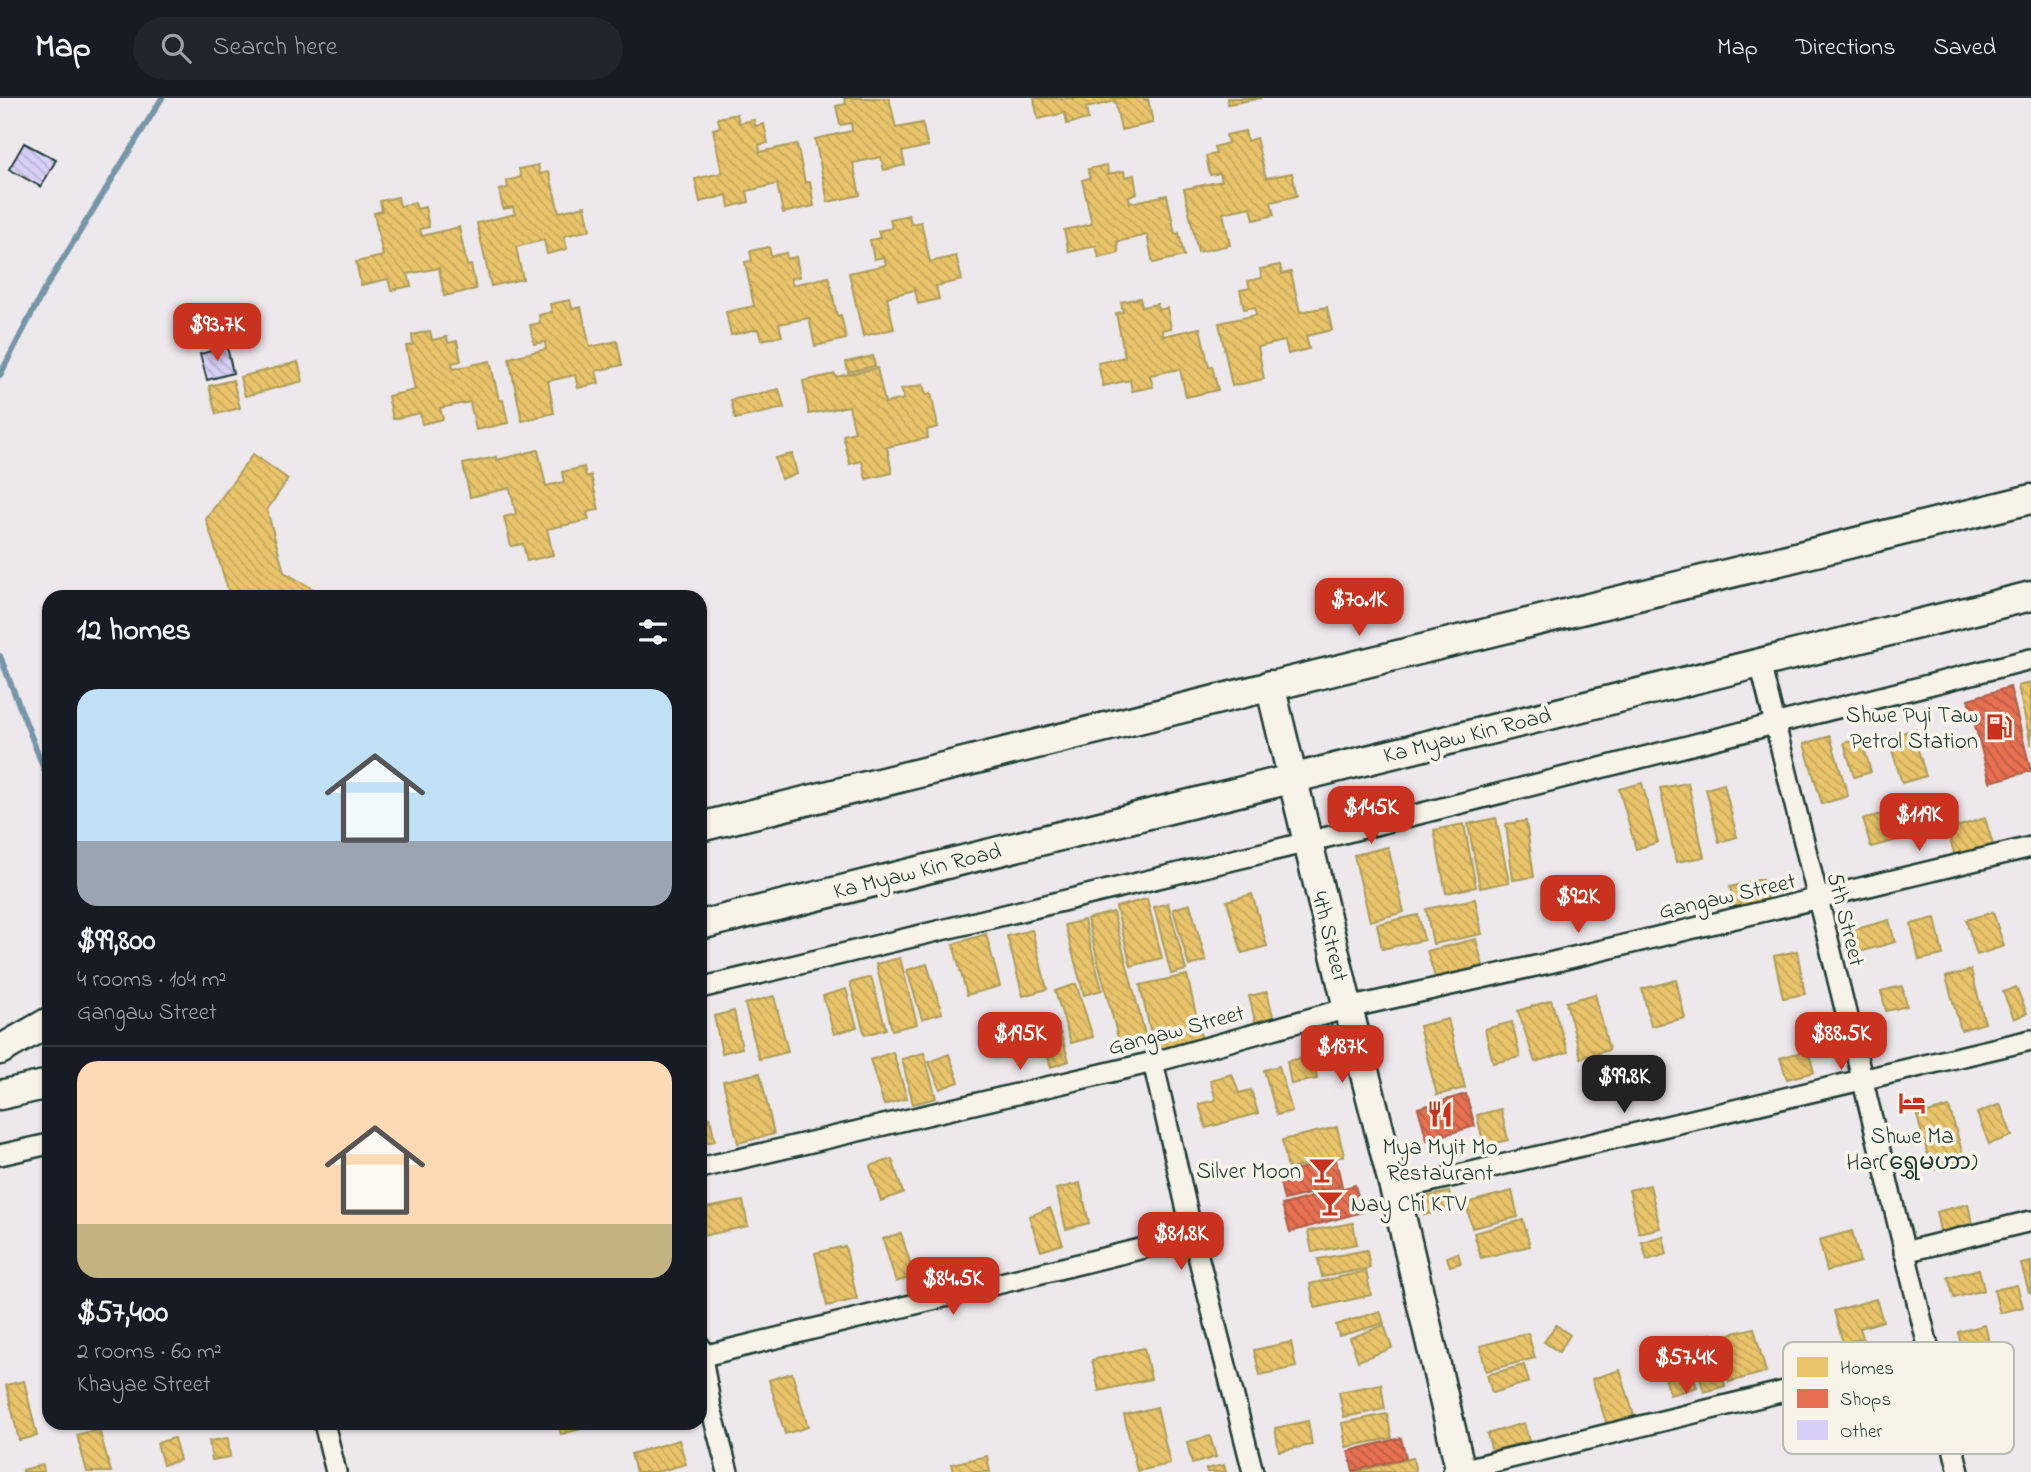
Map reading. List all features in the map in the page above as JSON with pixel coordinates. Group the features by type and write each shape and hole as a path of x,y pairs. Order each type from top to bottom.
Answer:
{"main road":[{"path":"707,825 2031,499"},
{"name":"Ka Myaw Kin Road","path":"707,923 2031,596"},
{"name":"4th Street","path":"1270,685 1395,1190 1458,1471"},
{"path":"0,1050 42,1026"},
{"path":"0,1095 42,1086"}],"street":[{"path":"707,986 1308,842 2031,659"},
{"name":"5th Street","path":"1760,663 1925,1342"},
{"name":"Gangaw Street","path":"707,1166 1153,1062 1348,1008 2031,847"},
{"path":"1395,1190 2031,1040"},
{"path":"1153,1062 1193,1237 1253,1472"},
{"path":"0,1155 42,1146"},
{"path":"1904,1252 2031,1221"},
{"path":"707,1350 1193,1237"},
{"path":"707,1389 728,1472"},
{"path":"1458,1471 1783,1392"},
{"path":"326,1430 336,1472"},
{"name":"5th Street","path":"1954,1454 1959,1472"}],"building: Homes":[{"path":"844,98 889,98 896,128 922,123 928,146 902,152 905,165 884,170 881,157 853,163 860,195 828,202 815,139 852,131 851,123 840,125 836,106 846,104"},
{"path":"1034,98 1144,98 1148,99 1153,123 1121,130 1115,101 1086,108 1088,119 1067,124 1065,113 1038,119"},
{"path":"1227,98 1262,98 1228,104"},
{"path":"737,114 739,123 754,120 755,126 764,124 768,143 759,145 760,152 797,144 805,183 810,182 814,206 783,213 777,184 747,191 749,202 729,207 727,195 700,202 695,179 722,173 713,129 720,127 718,118"},
{"path":"1245,131 1247,141 1256,138 1266,178 1292,173 1297,196 1271,202 1274,215 1254,220 1251,207 1223,213 1230,245 1198,252 1184,189 1222,181 1220,173 1210,175 1206,156 1216,154 1214,147 1228,143 1226,135"},
{"path":"538,165 540,174 549,172 559,212 585,206 590,230 564,236 567,249 547,254 544,240 516,247 523,279 491,286 477,223 515,214 513,207 503,209 499,190 508,188 507,181 521,177 519,169"},
{"path":"1107,165 1108,174 1124,171 1125,177 1134,175 1137,194 1129,196 1130,203 1167,195 1175,234 1179,233 1184,256 1153,263 1147,235 1117,242 1119,253 1099,258 1096,246 1069,252 1064,230 1092,224 1082,180 1090,178 1088,169"},
{"path":"398,197 400,206 415,203 417,209 425,207 429,227 420,229 422,236 459,227 467,266 471,265 476,289 444,296 439,268 408,274 411,286 391,290 388,279 361,285 356,262 383,256 374,213 382,211 380,201"},
{"path":"909,215 911,224 921,222 930,262 956,256 962,280 936,286 939,299 918,304 915,290 887,297 894,329 863,336 849,273 886,265 884,257 874,259 870,240 880,238 878,231 892,228 890,219"},
{"path":"769,247 771,256 786,253 787,259 796,257 800,277 791,278 792,285 829,277 837,316 841,315 846,339 815,346 809,318 779,324 782,336 761,340 758,329 731,335 726,312 754,306 745,262 752,261 750,251"},
{"path":"1280,265 1282,274 1291,272 1300,312 1327,307 1332,330 1306,336 1309,349 1288,354 1285,341 1258,347 1264,379 1232,386 1219,323 1256,315 1255,307 1244,309 1240,290 1250,288 1248,281 1262,278 1260,269"},
{"path":"1140,298 1142,307 1157,304 1158,310 1167,308 1171,328 1162,330 1163,336 1200,328 1209,367 1212,366 1218,390 1186,397 1180,369 1150,375 1153,387 1132,391 1130,380 1103,386 1098,363 1125,357 1116,313 1123,312 1121,302"},
{"path":"570,300 572,309 581,307 590,347 617,341 622,365 596,371 599,383 578,388 575,375 548,381 554,413 522,421 509,358 546,349 545,342 534,344 530,325 540,323 539,315 552,312 550,304"},
{"path":"430,331 432,340 447,337 448,343 457,341 461,361 452,363 453,369 490,361 499,400 503,400 508,423 476,430 470,402 440,408 443,419 422,424 420,413 393,419 388,396 415,390 406,346 413,345 412,335"},
{"path":"873,356 875,366 848,372 846,362"},
{"path":"298,362 303,381 245,396 240,377"},
{"path":"877,368 885,403 904,399 901,389 923,385 926,394 931,393 938,427 927,430 928,438 887,447 892,473 866,479 862,461 850,464 843,435 855,432 849,406 809,414 803,381"},
{"path":"233,380 240,408 216,414 209,386"},
{"path":"779,389 784,408 735,419 731,400"},
{"path":"538,450 546,486 564,482 562,472 584,467 586,477 591,475 599,510 587,512 589,520 547,529 553,555 527,561 523,544 511,546 504,517 516,514 510,488 470,497 463,464 496,457 497,460"},
{"path":"253,454 288,479 267,510 284,572 315,590 228,590 206,519"},
{"path":"792,454 797,474 781,479 775,458"},
{"path":"2030,683 2031,686 2031,745 2018,686"},
{"path":"1912,730 1926,776 1902,783 1888,737"},
{"path":"1830,736 1848,796 1822,804 1804,744"},
{"path":"1861,738 1871,772 1854,777 1844,743"},
{"path":"1642,783 1658,842 1636,849 1619,789"},
{"path":"1688,783 1704,857 1676,862 1660,788"},
{"path":"1724,784 1737,837 1719,842 1706,789"},
{"path":"1904,808 1912,836 1871,847 1863,819"},
{"path":"1496,818 1509,882 1480,888 1468,824"},
{"path":"1985,818 1994,848 1956,859 1947,830"},
{"path":"1526,821 1534,877 1513,880 1506,824"},
{"path":"1464,824 1476,887 1446,893 1434,830"},
{"path":"1388,847 1404,912 1370,921 1354,855"},
{"path":"1762,879 1768,903 1736,911 1730,887"},
{"path":"1252,894 1267,946 1242,953 1227,901"},
{"path":"1147,899 1162,958 1131,966 1116,907"},
{"path":"1475,899 1482,934 1433,944 1426,909"},
{"path":"1168,903 1186,970 1171,974 1154,907"},
{"path":"1190,904 1206,961 1189,966 1173,909"},
{"path":"1113,912 1147,1042 1121,1049 1087,919"},
{"path":"1993,912 2004,946 1977,955 1966,920"},
{"path":"1418,915 1424,940 1382,949 1377,924"},
{"path":"1935,918 1943,955 1919,960 1911,924"},
{"path":"1084,920 1102,990 1084,995 1065,925"},
{"path":"1889,920 1895,942 1859,952 1853,930"},
{"path":"1032,930 1047,989 1023,996 1007,936"},
{"path":"986,934 1000,986 967,995 953,944"},
{"path":"1476,939 1483,966 1435,977 1427,951"},
{"path":"1797,951 1805,994 1783,998 1774,956"},
{"path":"900,958 917,1024 892,1030 876,964"},
{"path":"927,964 942,1013 922,1019 907,970"},
{"path":"1971,970 1985,1023 1961,1030 1946,977"},
{"path":"1187,975 1202,1041 1155,1052 1140,985"},
{"path":"871,977 886,1029 865,1035 850,983"},
{"path":"1676,980 1685,1018 1651,1026 1642,989"},
{"path":"1076,984 1093,1037 1071,1043 1055,991"},
{"path":"1902,986 1907,1006 1886,1011 1881,991"},
{"path":"2016,987 2027,1013 2014,1019 2003,992"},
{"path":"846,989 857,1027 834,1034 823,996"},
{"path":"1267,992 1274,1020 1256,1025 1249,996"},
{"path":"1595,994 1609,1050 1581,1058 1566,1002"},
{"path":"774,996 788,1052 759,1059 745,1004"},
{"path":"1551,1000 1568,1052 1535,1062 1518,1011"},
{"path":"734,1011 742,1048 722,1053 714,1016"},
{"path":"1448,1019 1465,1088 1437,1095 1419,1026"},
{"path":"1512,1022 1520,1057 1493,1063 1485,1029"},
{"path":"1058,1025 1069,1061 1051,1067 1040,1030"},
{"path":"1808,1050 1814,1072 1787,1079 1780,1058"},
{"path":"893,1052 907,1098 884,1105 870,1060"},
{"path":"924,1053 936,1098 913,1104 902,1059"},
{"path":"949,1054 959,1082 940,1089 929,1062"},
{"path":"1313,1056 1317,1079 1291,1084 1287,1061"},
{"path":"1279,1066 1292,1111 1277,1115 1264,1070"},
{"path":"760,1073 774,1134 738,1143 723,1081"},
{"path":"1232,1074 1239,1093 1251,1090 1258,1113 1206,1128 1199,1104 1216,1100 1210,1080"},
{"path":"2000,1104 2012,1136 1989,1144 1977,1113"},
{"path":"1949,1107 1965,1161 1932,1170 1917,1116"},
{"path":"1501,1109 1508,1140 1484,1146 1477,1115"},
{"path":"710,1118 715,1141 707,1143 707,1119"},
{"path":"1337,1127 1344,1156 1288,1169 1282,1140"},
{"path":"892,1159 903,1193 881,1201 870,1166"},
{"path":"1080,1183 1089,1223 1066,1229 1056,1189"},
{"path":"1650,1185 1660,1228 1639,1233 1629,1190"},
{"path":"1512,1191 1518,1217 1472,1228 1466,1203"},
{"path":"1449,1192 1453,1209 1424,1215 1420,1198"},
{"path":"743,1201 748,1226 707,1235 707,1208"},
{"path":"1968,1204 1973,1227 1941,1235 1936,1212"},
{"path":"1050,1208 1063,1244 1041,1251 1029,1216"},
{"path":"1523,1220 1530,1246 1481,1258 1474,1233"},
{"path":"1353,1223 1357,1244 1312,1252 1308,1231"},
{"path":"1852,1231 1860,1262 1827,1271 1819,1240"},
{"path":"901,1233 914,1276 896,1282 883,1239"},
{"path":"1663,1236 1667,1254 1647,1260 1642,1242"},
{"path":"845,1246 857,1299 827,1306 815,1253"},
{"path":"1367,1250 1370,1268 1322,1277 1318,1259"},
{"path":"1458,1253 1461,1263 1450,1266 1447,1257"},
{"path":"2031,1262 2031,1292 2029,1292 2021,1264"},
{"path":"1979,1269 1984,1290 1954,1298 1948,1277"},
{"path":"1366,1271 1371,1295 1315,1308 1310,1284"},
{"path":"2017,1285 2023,1307 2000,1313 1994,1290"},
{"path":"1876,1299 1883,1321 1860,1328 1863,1338 1843,1342 1834,1311"},
{"path":"1380,1311 1384,1323 1339,1336 1336,1325"},
{"path":"1384,1325 1392,1348 1358,1361 1350,1338"},
{"path":"1556,1325 1570,1335 1559,1352 1544,1342"},
{"path":"1985,1325 1989,1342 1960,1342 1958,1332"},
{"path":"1754,1328 1766,1372 1729,1382 1717,1337"},
{"path":"1528,1333 1535,1358 1486,1371 1480,1346"},
{"path":"1711,1334 1725,1386 1704,1392 1689,1340"},
{"path":"1291,1342 1296,1367 1260,1375 1254,1350"},
{"path":"1684,1344 1697,1387 1670,1395 1658,1352"},
{"path":"1144,1348 1151,1379 1099,1391 1092,1360"},
{"path":"1524,1365 1529,1382 1492,1393 1487,1375"},
{"path":"1620,1370 1636,1422 1609,1431 1592,1379"},
{"path":"792,1373 808,1427 785,1434 769,1380"},
{"path":"24,1381 37,1436 19,1440 6,1385"},
{"path":"1381,1384 1385,1409 1344,1417 1339,1392"},
{"path":"1157,1407 1170,1464 1137,1471 1124,1415"},
{"path":"1387,1414 1392,1438 1346,1447 1342,1423"},
{"path":"1308,1421 1312,1445 1279,1451 1275,1428"},
{"path":"1524,1423 1529,1441 1492,1451 1487,1434"},
{"path":"99,1430 111,1472 87,1472 77,1435"},
{"path":"560,1430 577,1430 561,1434"},
{"path":"1210,1436 1216,1457 1192,1464 1187,1442"},
{"path":"174,1438 180,1460 163,1465 157,1443"},
{"path":"228,1438 230,1457 212,1460 209,1441"},
{"path":"679,1440 686,1464 657,1472 636,1472 631,1454"},
{"path":"987,1456 990,1472 954,1472 952,1464"},
{"path":"1413,1458 1416,1472 1353,1472"},
{"path":"43,1465 44,1472 22,1470"},
{"path":"1224,1465 1226,1472 1207,1472 1206,1469"}],"building: Shops":[{"path":"2010,687 2031,771 1990,782 1968,699"},
{"path":"1466,1094 1475,1126 1427,1140 1418,1108"},
{"path":"1336,1160 1342,1186 1284,1200 1278,1174"},
{"path":"1355,1185 1362,1212 1290,1232 1282,1205"},
{"path":"1401,1438 1406,1458 1353,1471 1348,1451"}],"building: Other":[{"path":"24,143 56,160 41,187 9,169"},
{"path":"227,347 233,373 207,380 200,354"}],"waterway":[{"path":"0,375 44,290 162,98"},
{"path":"0,656 42,764"}],"place":[{"name":"Shwe Pyi Taw Petrol Station","path":"1999,727"},
{"name":"Shwe Ma Har(‌‌ရွှေမဟာ)","path":"1912,1103"},
{"name":"Mya Myit Mo Restaurant","path":"1440,1114"},
{"name":"Silver Moon","path":"1322,1170"},
{"name":"Nay Chi KTV","path":"1330,1203"}]}
